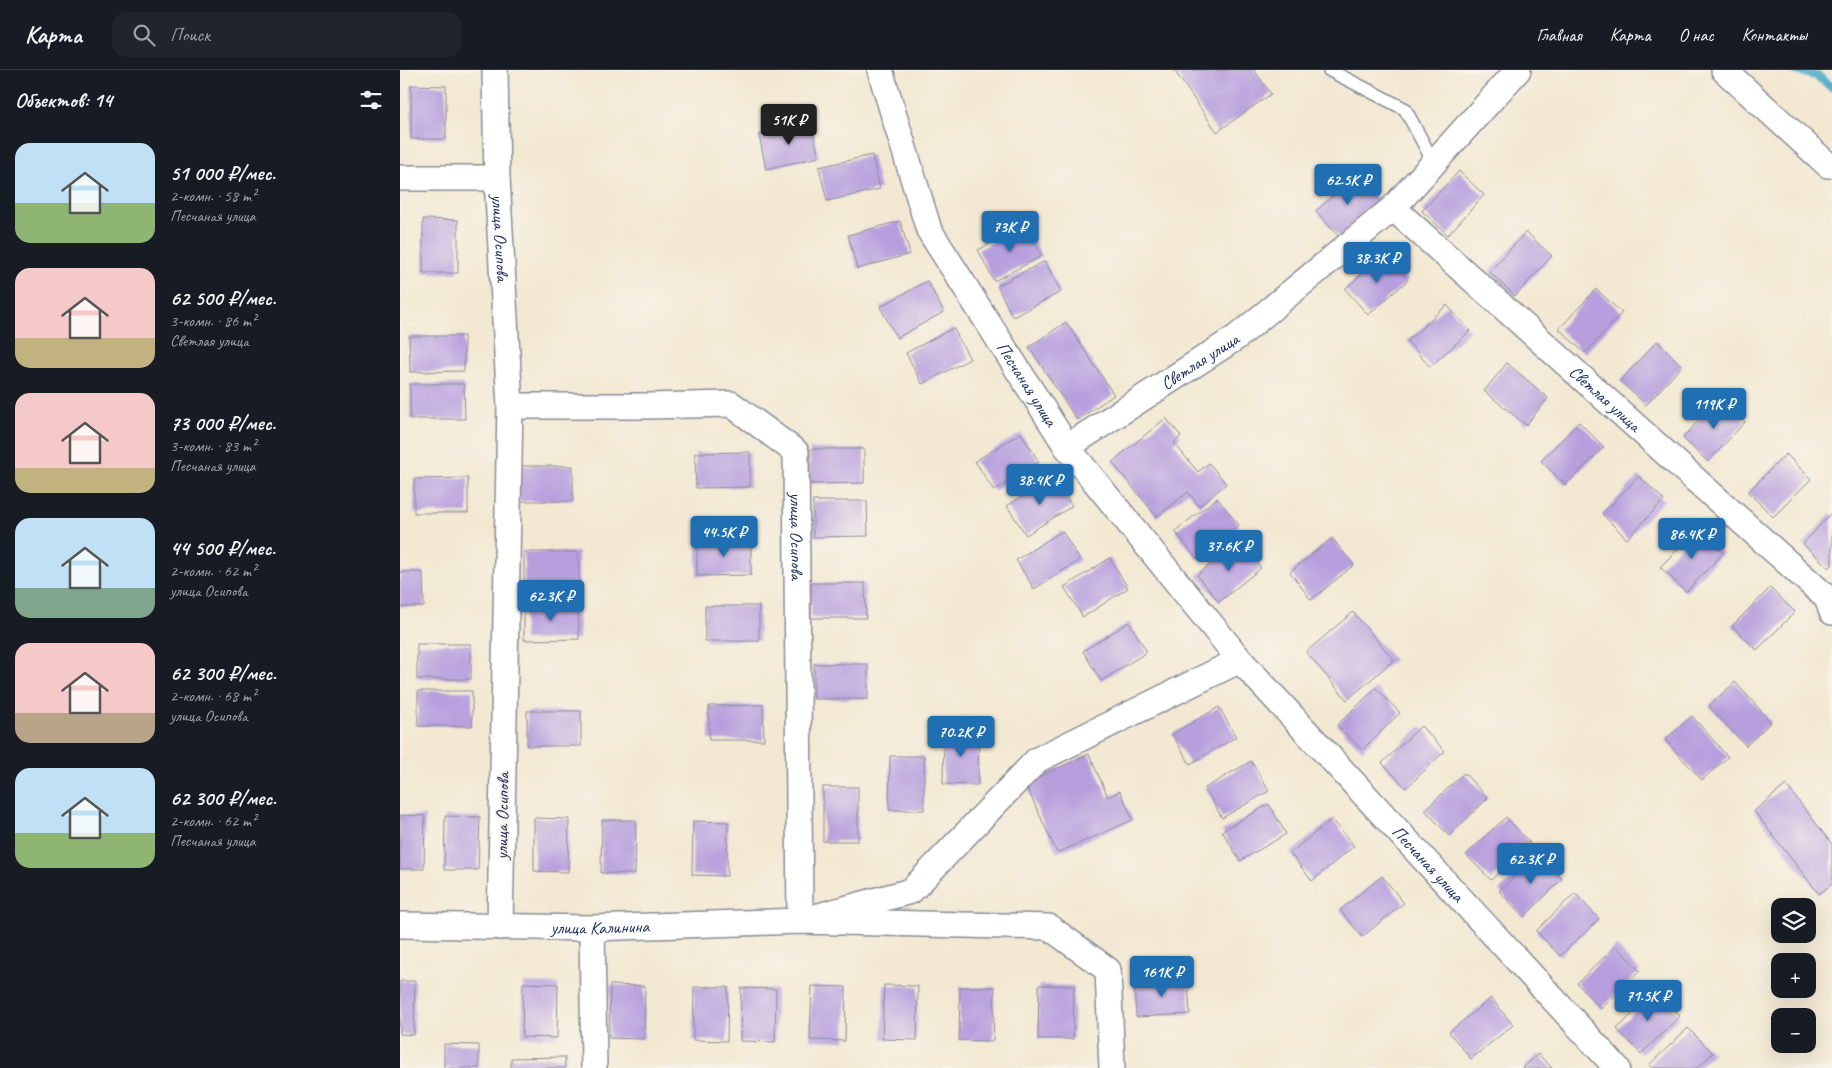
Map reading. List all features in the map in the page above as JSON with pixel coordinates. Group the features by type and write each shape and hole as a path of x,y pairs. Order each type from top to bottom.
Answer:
{"street":[{"name":"улица Осипова","path":"495,70 497,178 510,406 500,926"},
{"name":"Песчаная улица","path":"880,70 929,230 1067,447 1240,660 1617,1068"},
{"name":"Светлая улица","path":"1067,447 1237,337 1393,208 1518,70"},
{"path":"1724,70 1828,165"},
{"path":"400,178 497,178"},
{"name":"Светлая улица","path":"1393,208 1827,598 1832,612"},
{"name":"улица Осипова","path":"510,406 731,404 796,452 800,921"},
{"name":"улица Калинина","path":"800,921 911,891 1037,760 1240,660"},
{"name":"улица Калинина","path":"400,925 592,928 800,921 1049,927 1108,970 1112,1068"},
{"path":"592,928 594,1068"}],"lane":[{"path":"1329,70 1405,109 1434,163"}],"building":[{"path":"1174,70 1254,70 1271,94 1217,132"},
{"path":"411,85 446,86 446,139 411,139"},
{"path":"811,123 819,157 766,169 759,135"},
{"path":"872,155 880,189 827,201 819,167"},
{"path":"1459,171 1484,195 1448,235 1422,211"},
{"path":"1356,175 1380,201 1339,237 1316,211"},
{"path":"423,219 458,220 458,273 423,273"},
{"path":"900,221 910,254 857,269 848,235"},
{"path":"1026,225 1042,256 994,281 978,250"},
{"path":"1526,232 1552,256 1515,296 1489,272"},
{"path":"1385,253 1408,280 1368,315 1345,289"},
{"path":"1045,261 1061,292 1013,317 997,286"},
{"path":"927,281 944,312 897,338 880,307"},
{"path":"1596,289 1622,313 1585,353 1559,329"},
{"path":"1447,305 1470,331 1430,367 1407,341"},
{"path":"1066,322 1114,395 1077,420 1029,347"},
{"path":"953,328 970,359 922,384 906,353"},
{"path":"409,336 464,336 464,371 410,372"},
{"path":"1657,341 1682,366 1646,405 1620,381"},
{"path":"1507,363 1548,398 1526,425 1484,391"},
{"path":"410,384 464,384 465,419 410,419"},
{"path":"1719,398 1745,422 1708,462 1683,438"},
{"path":"1166,418 1181,436 1174,443 1198,472 1209,463 1226,484 1199,506 1188,492 1157,517 1112,462"},
{"path":"1579,422 1604,447 1566,485 1541,461"},
{"path":"1021,433 1039,462 994,491 975,461"},
{"path":"810,449 864,449 864,483 810,484"},
{"path":"750,452 750,487 696,488 695,453"},
{"path":"1786,454 1811,479 1773,517 1748,492"},
{"path":"518,466 573,466 573,501 519,501"},
{"path":"1639,476 1664,500 1627,539 1602,514"},
{"path":"1053,477 1072,506 1026,535 1007,506"},
{"path":"468,478 468,513 414,513 414,479"},
{"path":"1217,498 1239,525 1197,559 1175,531"},
{"path":"813,501 867,501 868,536 813,537"},
{"path":"1832,512 1832,565 1829,568 1803,544"},
{"path":"1698,529 1723,553 1686,592 1660,567"},
{"path":"1062,531 1080,560 1034,589 1016,560"},
{"path":"1332,538 1354,565 1311,600 1290,572"},
{"path":"697,541 751,541 751,575 697,576"},
{"path":"1240,541 1261,568 1219,602 1197,575"},
{"path":"524,552 578,552 579,587 524,587"},
{"path":"1110,558 1128,588 1083,617 1064,587"},
{"path":"400,572 423,572 424,607 400,607"},
{"path":"811,583 865,583 866,618 811,618"},
{"path":"1770,588 1795,612 1757,650 1732,626"},
{"path":"524,605 578,605 579,639 524,640"},
{"path":"705,606 759,606 759,641 705,641"},
{"path":"1353,612 1394,660 1347,700 1306,652"},
{"path":"1129,622 1147,652 1101,681 1083,651"},
{"path":"417,644 471,644 471,679 417,679"},
{"path":"814,664 868,664 868,699 814,699"},
{"path":"1735,682 1771,722 1746,746 1709,706"},
{"path":"1376,688 1400,713 1362,750 1337,725"},
{"path":"418,691 472,691 472,726 418,726"},
{"path":"763,705 764,740 709,740 709,706"},
{"path":"1219,707 1236,737 1190,764 1172,734"},
{"path":"527,711 581,711 581,746 527,746"},
{"path":"1692,716 1728,757 1702,780 1665,740"},
{"path":"1421,726 1445,751 1406,788 1382,763"},
{"path":"944,731 979,731 978,785 943,784"},
{"path":"1089,754 1108,797 1120,791 1133,820 1057,853 1025,783"},
{"path":"890,756 924,756 924,810 889,810"},
{"path":"1251,761 1269,791 1222,818 1205,788"},
{"path":"1464,773 1488,798 1449,836 1425,810"},
{"path":"1786,785 1832,844 1832,884 1819,894 1754,811"},
{"path":"823,787 858,787 858,841 823,841"},
{"path":"1269,804 1286,834 1240,861 1222,831"},
{"path":"400,815 425,816 424,869 400,869"},
{"path":"445,816 480,817 478,870 444,870"},
{"path":"1506,817 1530,843 1491,880 1466,855"},
{"path":"534,818 569,819 568,872 534,871"},
{"path":"1332,819 1354,846 1312,881 1290,853"},
{"path":"602,820 636,820 635,874 601,873"},
{"path":"693,821 728,822 727,876 692,875"},
{"path":"1538,854 1562,879 1524,917 1499,891"},
{"path":"1382,876 1404,903 1362,937 1340,910"},
{"path":"1575,893 1599,919 1560,956 1536,931"},
{"path":"1616,946 1640,971 1601,1009 1577,983"},
{"path":"1188,980 1190,1014 1136,1017 1134,982"},
{"path":"400,981 415,981 414,1035 400,1034"},
{"path":"523,983 558,984 557,1038 522,1037"},
{"path":"610,985 645,986 644,1039 609,1038"},
{"path":"884,985 918,986 917,1040 882,1039"},
{"path":"1039,985 1074,986 1073,1039 1038,1039"},
{"path":"812,986 846,987 845,1041 810,1040"},
{"path":"694,987 728,987 727,1041 693,1040"},
{"path":"960,987 995,987 993,1041 959,1040"},
{"path":"741,988 776,989 775,1042 740,1041"},
{"path":"1656,991 1680,1016 1641,1054 1617,1029"},
{"path":"1491,998 1513,1025 1471,1059 1449,1032"},
{"path":"1688,1028 1713,1053 1697,1068 1652,1068 1649,1065"},
{"path":"444,1044 479,1045 479,1068 444,1068"},
{"path":"1538,1054 1552,1068 1523,1068"},
{"path":"565,1057 565,1068 511,1068 511,1058"}],"waterway":[{"path":"1794,70 1817,76 1832,87"}]}
